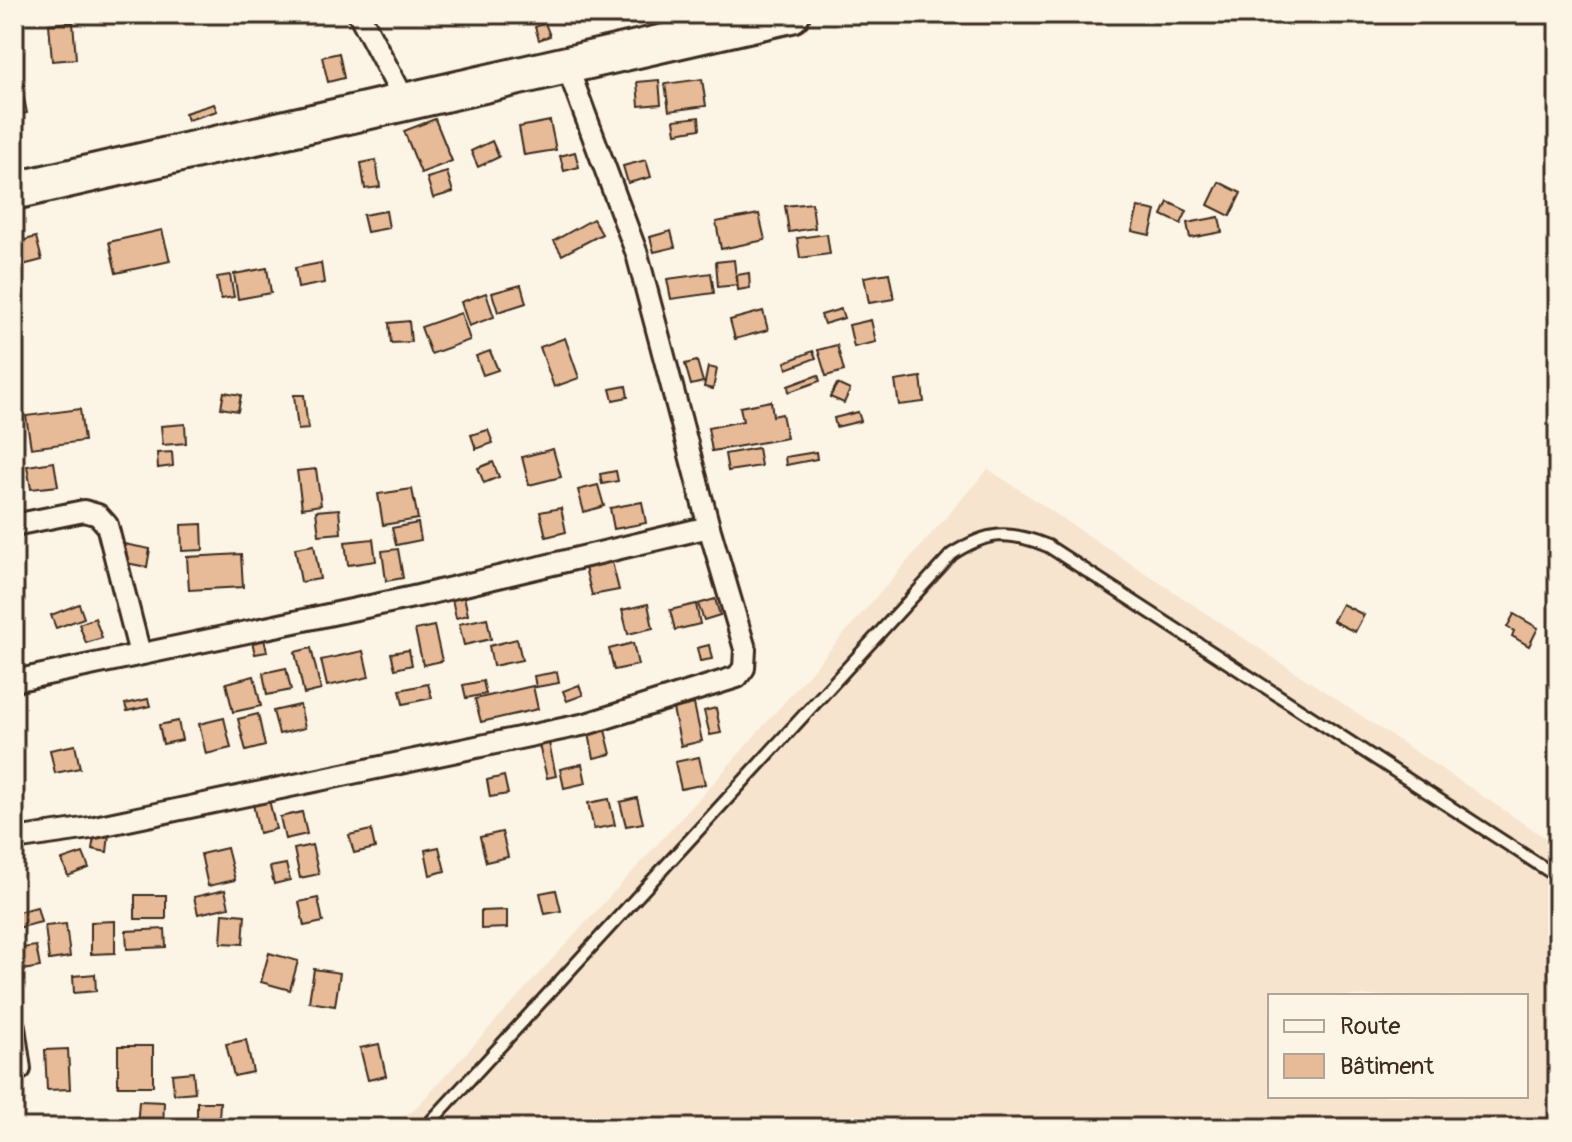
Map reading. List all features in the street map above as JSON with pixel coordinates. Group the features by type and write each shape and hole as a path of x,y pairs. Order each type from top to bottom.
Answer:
{"highway":[{"path":"14,191 791,14"}],"street":[{"path":"359,14 406,103"},
{"path":"14,839 90,828 586,724 737,677 744,668 745,649 709,527 637,254 567,66"},
{"path":"14,525 84,511 98,515 107,525 140,654"},
{"path":"14,681 418,596 709,527"},
{"path":"14,1027 20,1069"}],"lane":[{"path":"425,1128 952,554 976,539 997,534 1025,537 1048,546 1558,877"}],"shaded area":[{"path":"988,469 1558,846 1558,1128 381,1128 413,1111 709,788"}],"building":[{"path":"153,14 185,14 185,19 154,22"},
{"path":"73,22 76,59 52,61 49,24"},
{"path":"545,23 550,36 539,40 535,27"},
{"path":"14,50 27,113 14,115"},
{"path":"339,53 344,78 328,82 322,57"},
{"path":"702,79 706,106 669,111 665,84"},
{"path":"659,80 661,104 639,106 637,82"},
{"path":"214,104 217,111 188,120 185,113"},
{"path":"699,117 700,129 676,133 674,120"},
{"path":"435,119 452,161 421,173 404,131"},
{"path":"550,121 556,150 524,155 519,127"},
{"path":"492,141 499,157 478,167 471,151"},
{"path":"575,152 579,167 564,171 560,156"},
{"path":"376,160 380,187 365,189 361,163"},
{"path":"646,160 651,177 628,183 623,166"},
{"path":"447,172 453,192 433,198 427,178"},
{"path":"1219,182 1241,193 1230,216 1208,205"},
{"path":"1168,202 1187,211 1181,224 1162,215"},
{"path":"812,203 815,228 789,232 785,206"},
{"path":"1138,207 1156,211 1150,235 1132,231"},
{"path":"386,211 389,228 367,232 363,215"},
{"path":"759,214 765,240 721,249 716,222"},
{"path":"1219,217 1222,232 1190,238 1187,223"},
{"path":"593,219 602,234 562,255 554,241"},
{"path":"162,230 170,261 116,273 109,242"},
{"path":"671,231 675,247 654,252 650,237"},
{"path":"827,234 830,254 800,258 797,238"},
{"path":"36,237 42,260 15,267 14,243"},
{"path":"734,260 737,285 718,287 716,262"},
{"path":"321,263 324,283 298,288 295,268"},
{"path":"267,268 271,293 238,299 234,274"},
{"path":"711,273 714,293 671,299 667,279"},
{"path":"749,273 750,288 738,290 737,275"},
{"path":"889,273 894,299 869,303 864,277"},
{"path":"230,275 234,297 221,299 217,277"},
{"path":"521,285 526,303 498,312 492,293"},
{"path":"486,293 494,317 469,326 461,302"},
{"path":"841,309 844,318 824,324 821,315"},
{"path":"763,311 768,330 735,339 730,320"},
{"path":"461,313 470,340 431,354 421,327"},
{"path":"871,320 876,342 854,347 849,325"},
{"path":"409,321 411,342 391,343 389,323"},
{"path":"565,338 579,378 554,387 540,347"},
{"path":"837,345 844,371 826,376 818,350"},
{"path":"490,351 498,370 483,375 476,356"},
{"path":"813,351 816,358 787,369 785,362"},
{"path":"697,361 703,382 691,385 685,364"},
{"path":"708,367 717,369 713,389 704,387"},
{"path":"818,375 820,381 789,392 788,386"},
{"path":"921,377 924,402 899,405 895,381"},
{"path":"837,384 850,390 844,403 830,397"},
{"path":"626,386 628,397 613,400 610,389"},
{"path":"224,392 241,395 238,411 221,408"},
{"path":"294,395 304,395 308,429 298,430"},
{"path":"771,401 773,416 782,414 787,438 712,451 708,428 743,421 740,407"},
{"path":"80,409 84,441 31,448 26,416"},
{"path":"858,412 861,421 836,427 834,418"},
{"path":"185,424 186,443 163,445 161,426"},
{"path":"488,430 493,443 476,449 471,435"},
{"path":"758,448 761,466 728,471 725,454"},
{"path":"553,449 561,477 529,485 522,457"},
{"path":"172,452 173,466 158,468 157,453"},
{"path":"816,452 817,459 786,465 785,457"},
{"path":"54,462 58,486 31,489 27,466"},
{"path":"493,462 499,477 484,483 478,468"},
{"path":"316,469 321,505 302,508 297,471"},
{"path":"616,471 618,481 602,484 600,474"},
{"path":"598,485 604,506 584,512 578,490"},
{"path":"412,489 418,519 383,525 378,494"},
{"path":"642,502 646,523 614,529 610,508"},
{"path":"561,508 566,532 546,537 540,512"},
{"path":"339,509 341,533 319,535 316,511"},
{"path":"418,523 421,540 396,545 392,528"},
{"path":"202,524 203,550 182,551 181,525"},
{"path":"373,539 376,561 348,565 345,542"},
{"path":"124,544 150,549 147,567 121,562"},
{"path":"314,545 320,579 301,582 295,548"},
{"path":"398,549 403,578 386,581 382,551"},
{"path":"241,554 243,587 189,590 187,557"},
{"path":"612,562 619,590 592,595 585,568"},
{"path":"464,596 468,615 456,618 452,599"},
{"path":"715,599 720,615 704,620 698,604"},
{"path":"79,604 84,618 56,628 51,615"},
{"path":"648,604 653,628 628,634 622,610"},
{"path":"696,604 700,624 675,630 670,610"},
{"path":"1342,604 1364,615 1355,632 1333,621"},
{"path":"1514,614 1538,628 1529,646 1512,636 1514,631 1507,627"},
{"path":"95,618 102,638 86,643 79,624"},
{"path":"487,618 491,639 464,645 459,624"},
{"path":"434,626 442,661 423,665 415,630"},
{"path":"263,634 267,652 255,654 251,637"},
{"path":"517,639 522,660 493,666 489,646"},
{"path":"633,643 638,665 614,670 609,649"},
{"path":"709,645 712,659 700,661 697,648"},
{"path":"311,648 321,690 304,694 295,652"},
{"path":"409,650 412,665 395,669 391,653"},
{"path":"363,651 369,677 327,686 321,660"},
{"path":"286,668 291,690 267,695 263,673"},
{"path":"557,672 559,683 536,687 534,676"},
{"path":"254,676 261,706 233,712 226,683"},
{"path":"483,681 486,694 466,698 463,685"},
{"path":"428,684 432,698 403,704 400,690"},
{"path":"579,685 583,695 567,701 563,691"},
{"path":"533,686 538,709 481,722 475,699"},
{"path":"148,699 150,706 127,711 125,704"},
{"path":"694,704 702,741 681,746 673,709"},
{"path":"300,705 305,728 279,734 273,711"},
{"path":"716,708 721,733 710,735 704,711"},
{"path":"258,714 265,746 246,751 238,719"},
{"path":"224,718 231,748 206,754 199,724"},
{"path":"178,721 182,740 163,744 159,725"},
{"path":"605,730 611,754 594,758 589,734"},
{"path":"549,743 556,776 547,778 539,745"},
{"path":"75,745 80,768 55,773 50,750"},
{"path":"699,757 705,784 681,789 675,762"},
{"path":"582,764 586,783 564,788 560,769"},
{"path":"504,776 508,794 490,797 487,780"},
{"path":"637,798 643,823 626,826 620,802"},
{"path":"609,799 615,825 594,829 588,803"},
{"path":"269,800 276,829 259,833 253,804"},
{"path":"302,812 307,834 285,839 280,817"},
{"path":"371,830 375,848 354,853 349,835"},
{"path":"95,832 109,834 107,852 92,849"},
{"path":"502,832 508,857 486,862 480,837"},
{"path":"312,845 319,874 300,878 294,849"},
{"path":"439,847 445,871 430,875 425,850"},
{"path":"227,848 235,880 208,886 201,854"},
{"path":"83,853 89,868 68,876 62,860"},
{"path":"286,864 290,880 274,884 270,867"},
{"path":"225,890 229,907 198,914 194,897"},
{"path":"556,890 561,911 545,914 540,893"},
{"path":"135,895 166,895 166,919 135,919"},
{"path":"318,898 323,922 304,926 299,902"},
{"path":"37,907 41,922 14,929 14,913"},
{"path":"507,910 507,928 481,929 481,911"},
{"path":"223,913 245,915 243,944 221,943"},
{"path":"115,921 115,953 91,954 91,922"},
{"path":"66,924 70,957 49,960 45,926"},
{"path":"165,929 166,947 127,949 126,931"},
{"path":"36,946 40,967 17,971 14,949"},
{"path":"269,953 298,961 290,990 261,982"},
{"path":"314,969 340,973 335,1006 309,1002"},
{"path":"95,974 96,991 74,993 73,976"},
{"path":"246,1040 253,1072 234,1076 226,1044"},
{"path":"379,1044 386,1076 368,1080 360,1048"},
{"path":"118,1046 153,1046 153,1086 118,1086"},
{"path":"68,1049 70,1089 47,1090 45,1050"},
{"path":"193,1072 195,1092 174,1094 172,1074"},
{"path":"139,1101 164,1102 163,1128 137,1128"},
{"path":"197,1102 220,1102 219,1121 197,1121"}]}
